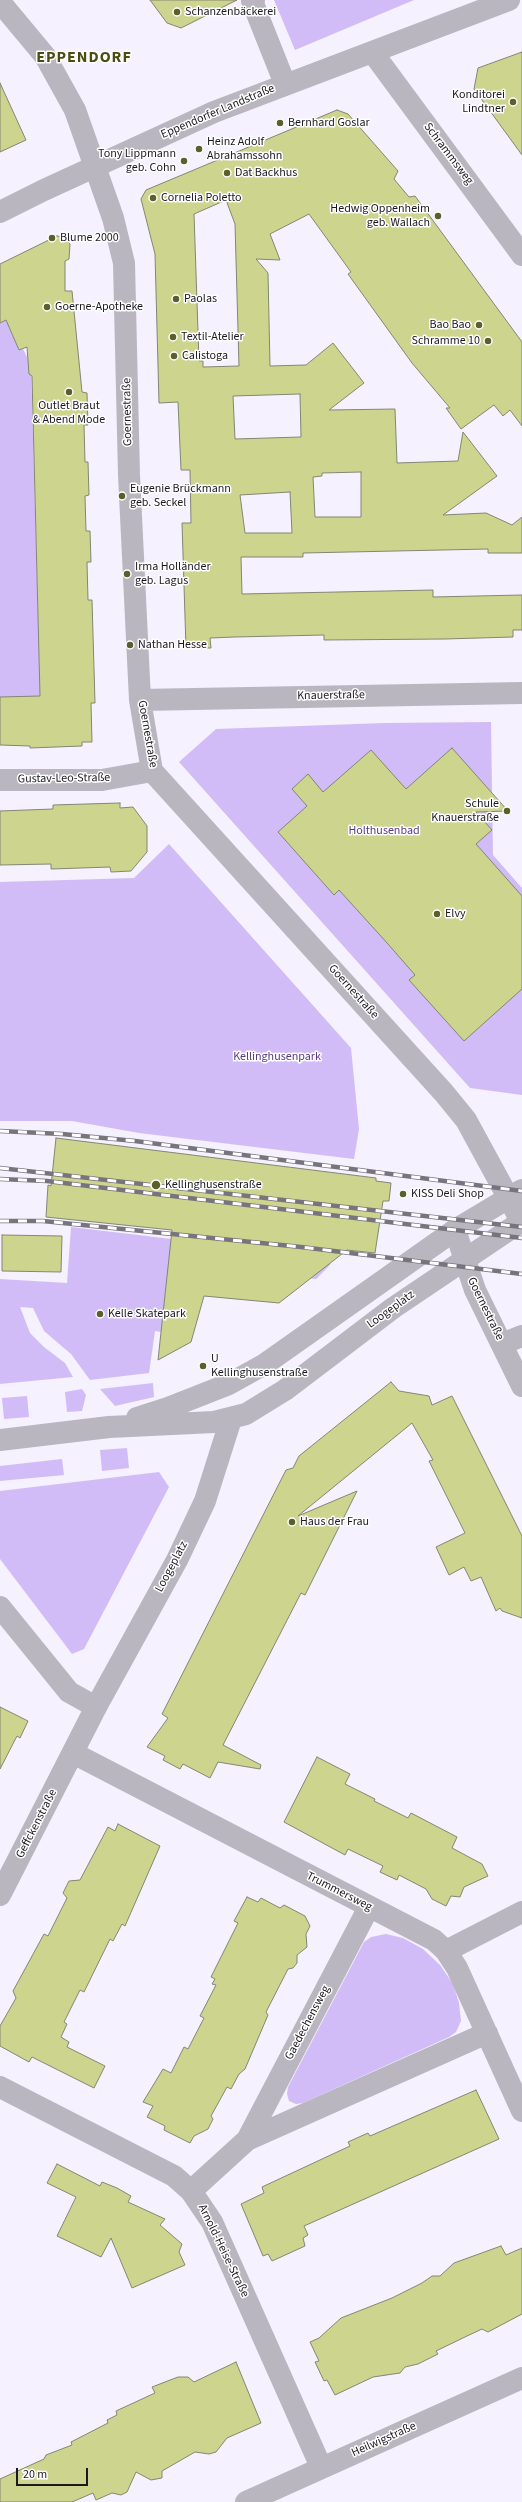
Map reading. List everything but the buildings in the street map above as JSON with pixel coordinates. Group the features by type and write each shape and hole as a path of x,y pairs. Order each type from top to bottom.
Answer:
{"street":[{"name":"Eppendorfer Landstraße","path":"254,0 252,1 284,84"},
{"name":"Eppendorfer Landstraße","path":"0,212 214,112 284,84 372,53 423,31 509,0"},
{"name":"Goernestraße","path":"0,2 45,56 75,110 96,166 113,218 124,263 129,475 140,700 152,771 444,1093 466,1120 515,1194 522,1221"},
{"name":"Schrammsweg","path":"372,53 522,255"},
{"name":"Knauerstraße","path":"140,700 522,693"},
{"name":"Gustav-Leo-Straße","path":"0,780 102,780 152,771"},
{"path":"454,1230 515,1194"},
{"path":"463,1260 522,1221"},
{"name":"Goernestraße","path":"454,1230 463,1260 475,1290 522,1386"},
{"name":"Loogeplatz","path":"109,1426 194,1398 229,1384 265,1364 343,1311 454,1230"},
{"name":"Loogeplatz","path":"0,1440 109,1426 231,1419 265,1404 387,1312 463,1260"},
{"path":"321,1363 343,1311"},
{"path":"502,1344 522,1336"},
{"path":"194,1398 187,1405 186,1412 189,1418 199,1422"},
{"name":"Loogeplatz","path":"73,1753 96,1707 193,1527 205,1501 231,1419"},
{"path":"0,1606 69,1692 96,1707"},
{"name":"Geffckenstraße","path":"0,1895 73,1753"},
{"name":"Trummersweg","path":"73,1753 434,1940 446,1951 457,1968 522,2111"},
{"name":"Gaedechensweg","path":"247,2140 368,1907"},
{"path":"446,1951 522,1912"},
{"name":"Gaedechensweg","path":"191,2191 247,2140 487,2033"},
{"name":"Arnold-Heise-Straße","path":"0,2087 174,2176 191,2191 212,2222 321,2468"},
{"name":"Heilwigstraße","path":"246,2502 522,2378"}],"green space":[{"path":"274,0 414,0 295,50"},
{"path":"6,320 19,350 23,349 31,365 40,690 45,702 21,697 0,697 0,323"},
{"name":"Holthusenbad","path":"491,722 493,855 522,888 522,1095 470,1088 179,762 216,729 385,723"},
{"name":"Kellinghusenpark","path":"169,844 351,1048 359,1129 354,1159 139,1133 72,1121 0,1121 0,882 134,878"},
{"path":"71,1227 331,1258 330,1265 316,1279 169,1262 161,1332 155,1331 149,1373 90,1380 71,1354 44,1331 33,1308 20,1307 30,1333 44,1347 65,1363 73,1377 0,1384 0,1279 67,1283"},
{"path":"153,1383 154,1397 115,1406 100,1389"},
{"path":"82,1389 86,1395 82,1411 67,1412 65,1392"},
{"path":"27,1396 29,1417 4,1419 2,1398"},
{"path":"127,1448 129,1468 102,1471 100,1450"},
{"path":"62,1459 64,1475 0,1481 0,1466"},
{"path":"159,1472 169,1487 84,1649 72,1654 0,1559 0,1491"},
{"path":"386,1934 403,1938 423,1949 440,1965 453,1984 459,2003 461,2021 456,2032 449,2037 303,2103 296,2104 289,2101 287,2094 288,2087 364,1942 371,1937"}],"railway":[{"path":"0,1131 62,1134 135,1141 522,1191"},
{"path":"0,1168 522,1227"},
{"path":"0,1179 47,1181 522,1238"},
{"path":"0,1221 43,1221 301,1247 522,1274"}],"place":[{"name":"Schanzenbäckerei","path":"177,12"},
{"name":"Konditorei Lindtner","path":"513,102"},
{"name":"Bernhard Goslar","path":"280,123"},
{"name":"Heinz Adolf Abrahamssohn","path":"199,149"},
{"name":"Tony Lippmann geb. Cohn","path":"184,161"},
{"name":"Dat Backhus","path":"227,173"},
{"name":"Cornelia Poletto","path":"153,198"},
{"name":"Hedwig Oppenheim geb. Wallach","path":"438,216"},
{"name":"Blume 2000","path":"52,238"},
{"name":"Paolas","path":"176,299"},
{"name":"Goerne-Apotheke","path":"47,307"},
{"name":"Bao Bao","path":"479,325"},
{"name":"Textil-Atelier","path":"173,337"},
{"name":"Schramme 10","path":"488,341"},
{"name":"Calistoga","path":"174,356"},
{"name":"Outlet Braut & Abend Mode","path":"69,392"},
{"name":"Eugenie Brückmann geb. Seckel","path":"122,496"},
{"name":"Irma Holländer geb. Lagus","path":"127,574"},
{"name":"Nathan Hesse","path":"130,645"},
{"name":"Schule Knauerstraße","path":"507,811"},
{"name":"Elvy","path":"437,914"},
{"name":"Kellinghusenstraße","path":"156,1185"},
{"name":"KISS Deli Shop","path":"403,1194"},
{"name":"Kelle Skatepark","path":"100,1314"},
{"name":"U Kellinghusenstraße","path":"203,1366"},
{"name":"Haus der Frau","path":"292,1522"}],"district":[{"name":"EPPENDORF","path":"84,58"}]}
